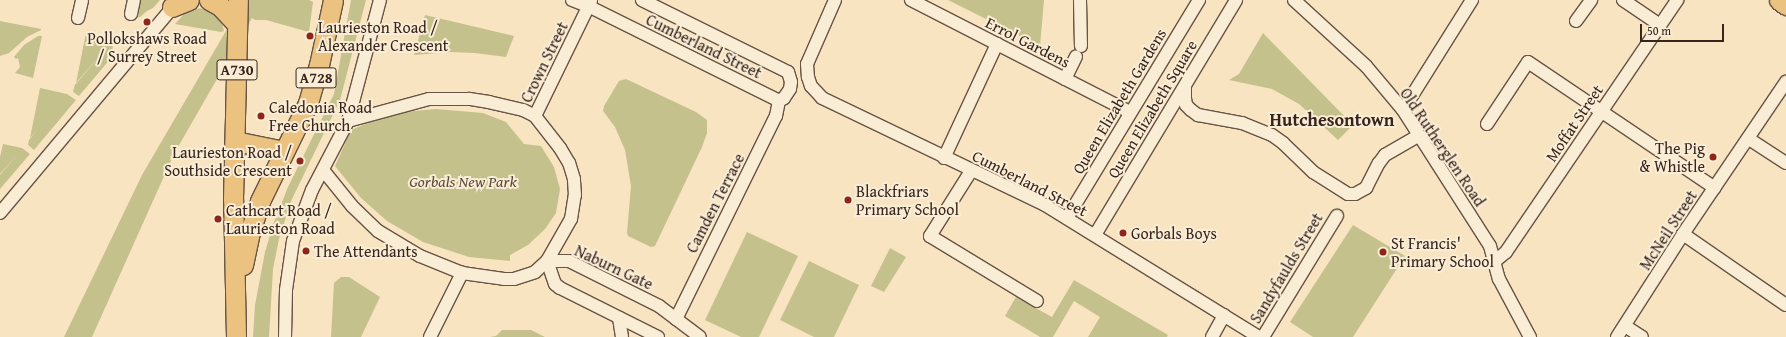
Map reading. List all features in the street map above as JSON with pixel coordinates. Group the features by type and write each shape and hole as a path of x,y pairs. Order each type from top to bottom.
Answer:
{"main road":[{"path":"209,0 220,6 237,24"},
{"name":"A730","path":"237,298 233,199 238,0"},
{"name":"A728","path":"236,337 237,298 253,220 260,201 308,103 319,65 333,0"},
{"path":"1779,0 1786,5"},
{"path":"235,141 284,151"}],"street":[{"path":"78,18 82,0"},
{"path":"131,14 134,0"},
{"path":"285,337 286,290 293,241 312,190 348,122 380,0"},
{"name":"Cumberland Street","path":"572,0 590,3 778,101 784,98 790,89 790,77 788,72 642,0"},
{"name":"Cumberland Street","path":"835,0 810,53 807,64 808,77 811,86 822,98 971,171 1045,205 1259,337"},
{"name":"Errol Gardens","path":"911,0 1130,112"},
{"path":"1066,79 1079,51 1080,0"},
{"name":"Queen Elizabeth Gardens","path":"1067,218 1199,0"},
{"name":"Queen Elizabeth Square","path":"1095,235 1236,0"},
{"name":"Old Rutherglen Road","path":"1294,0 1366,66 1403,110 1418,136 1490,246 1499,279 1530,337"},
{"path":"1403,110 1472,0"},
{"path":"1576,21 1591,0"},
{"path":"1623,0 1660,25"},
{"name":"Moffat Street","path":"1495,261 1506,252 1677,0"},
{"path":"0,213 180,2"},
{"name":"Crown Street","path":"535,116 590,3"},
{"path":"944,158 997,44"},
{"path":"1487,124 1528,62 1715,188"},
{"name":"McNeil Street","path":"1617,337 1683,234 1749,139 1786,82"},
{"path":"1185,86 1186,105 1198,115 1242,123 1272,135 1283,143 1314,172 1348,194 1355,194 1366,188 1379,163 1385,155 1418,136"},
{"path":"323,170 352,206 378,230 420,256 462,273 493,278 514,279 535,272 547,260 571,219 574,208 574,178 569,163 560,148 535,116 523,110 469,99 429,100 348,122"},
{"name":"Camden Terrace","path":"676,318 776,116 778,101"},
{"path":"1749,139 1786,163"},
{"path":"971,171 930,236 1037,301"},
{"name":"Sandyfaulds Street","path":"1263,337 1337,216"},
{"path":"1683,234 1786,305"},
{"path":"547,260 555,284 560,288 658,337"},
{"name":"Naburn Gate","path":"547,260 569,261 659,306 700,337"},
{"path":"430,337 462,273"},
{"path":"1212,337 1224,315"},
{"path":"619,318 622,337"},
{"path":"1625,326 1642,337"}],"green space":[{"path":"141,0 160,0 153,8 138,17"},
{"path":"244,0 309,0 313,2 309,32 266,20 255,20 252,18 174,154 92,337 64,337 142,175"},
{"path":"351,0 366,0 340,100 292,199 279,239 273,269 269,337 253,337 255,305 265,252 274,222 288,187 334,94"},
{"path":"948,0 1044,0 1040,46"},
{"path":"200,8 215,14 222,23 224,31 221,32 175,24 185,13"},
{"path":"425,15 514,36 506,57 475,53 450,52 414,55"},
{"path":"0,21 41,30 27,37 9,53 0,56"},
{"path":"86,33 114,38 111,58 79,96 73,92 75,84 76,84 107,47 76,83"},
{"path":"1263,33 1353,125 1338,140 1299,104 1272,89 1229,80 1239,74"},
{"path":"38,36 42,36 33,78 15,73 20,67 18,58 16,59 14,57 24,45"},
{"path":"626,79 696,112 707,120 707,133 702,147 655,246 651,247 628,236 631,186 625,150 615,127 603,111 604,106 619,81"},
{"path":"40,88 67,94 76,100 34,150 28,145 29,140 38,129 30,138"},
{"name":"Gorbals New Park","path":"436,109 483,113 506,122 524,144 541,146 554,167 560,189 556,213 545,229 528,245 510,255 510,261 469,257 423,242 387,221 361,198 335,166 351,130 392,113"},
{"path":"3,144 22,148 30,154 0,189 0,175 17,155 0,174 0,157"},
{"path":"1353,225 1405,256 1353,337 1313,337 1290,322"},
{"path":"747,232 798,256 759,337 741,337 705,320"},
{"path":"890,248 906,257 884,292 871,286"},
{"path":"809,261 859,285 834,337 814,337 780,320"},
{"path":"341,277 349,277 380,297 361,337 331,337 334,283"},
{"path":"1074,280 1168,335 1167,337 1088,337 1100,317 1074,301 1053,337 1040,337 1005,316 1016,297 1052,317"},
{"path":"502,330 531,330 545,337 490,337 496,336"}],"place":[{"name":"Pollokshaws Road / Surrey Street","path":"147,22"},
{"name":"Laurieston Road / Alexander Crescent","path":"310,36"},
{"name":"Caledonia Road Free Church","path":"261,116"},
{"name":"The Pig & Whistle","path":"1713,157"},
{"name":"Laurieston Road / Southside Crescent","path":"300,161"},
{"name":"Blackfriars Primary School","path":"848,200"},
{"name":"Cathcart Road / Laurieston Road","path":"218,219"},
{"name":"Gorbals Boys","path":"1123,233"},
{"name":"The Attendants","path":"306,251"},
{"name":"St Francis' Primary School","path":"1383,252"}],"district":[{"name":"Hutchesontown","path":"1332,120"}]}
